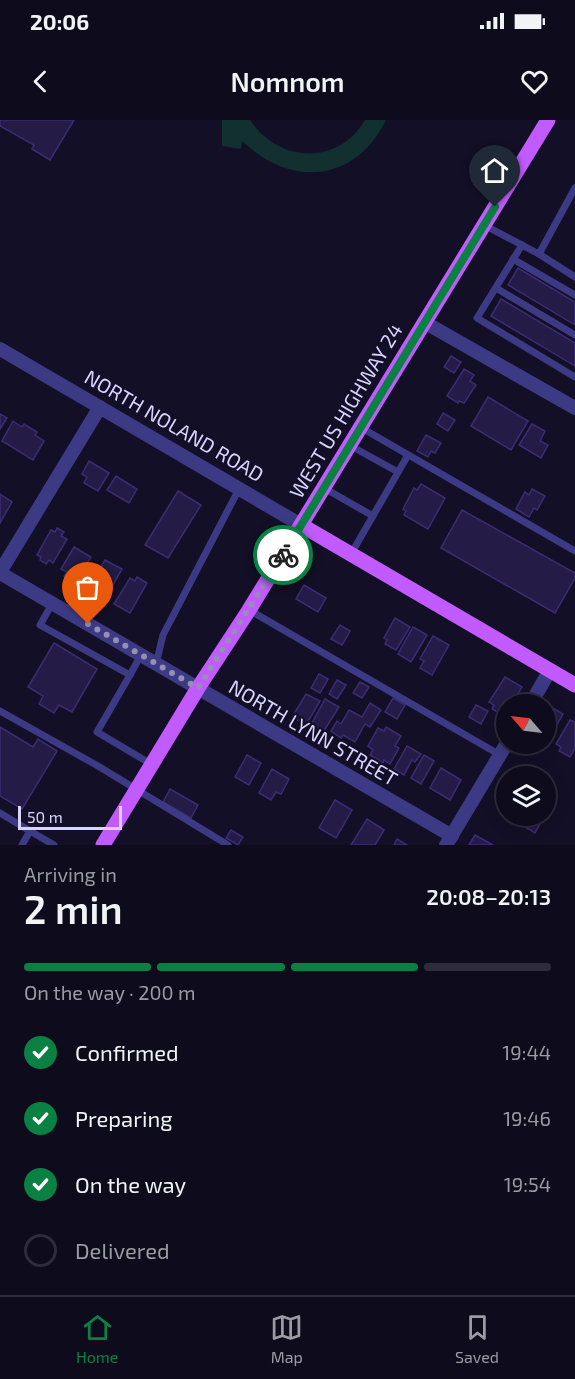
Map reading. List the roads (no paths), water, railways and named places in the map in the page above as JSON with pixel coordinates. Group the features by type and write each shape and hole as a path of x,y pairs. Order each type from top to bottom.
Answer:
{"main road":[{"name":"WEST US HIGHWAY 24","path":"104,845 151,764 249,610 548,120"},
{"name":"NORTH NOLAND ROAD","path":"301,525 575,685"}],"street":[{"path":"424,322 575,408"},
{"name":"NORTH NOLAND ROAD","path":"0,349 301,525"},
{"path":"0,573 100,407"},
{"name":"NORTH LYNN STREET","path":"0,573 198,688 449,840"},
{"path":"536,694 550,670"},
{"path":"449,840 501,754"}],"lane":[{"path":"539,254 575,188"},
{"path":"484,225 539,254 575,277"},
{"path":"522,245 477,318 575,377"},
{"path":"513,259 575,295"},
{"path":"496,288 575,335"},
{"path":"360,427 575,551"},
{"path":"349,446 398,472"},
{"path":"351,554 408,455"},
{"path":"324,488 373,516"},
{"path":"156,664 164,635 239,489"},
{"path":"52,604 40,625 130,675"},
{"path":"249,610 496,745"},
{"path":"141,656 97,732 151,764"},
{"path":"0,711 98,766 228,845"},
{"path":"0,813 54,845"},
{"path":"22,845 30,831"}]}
